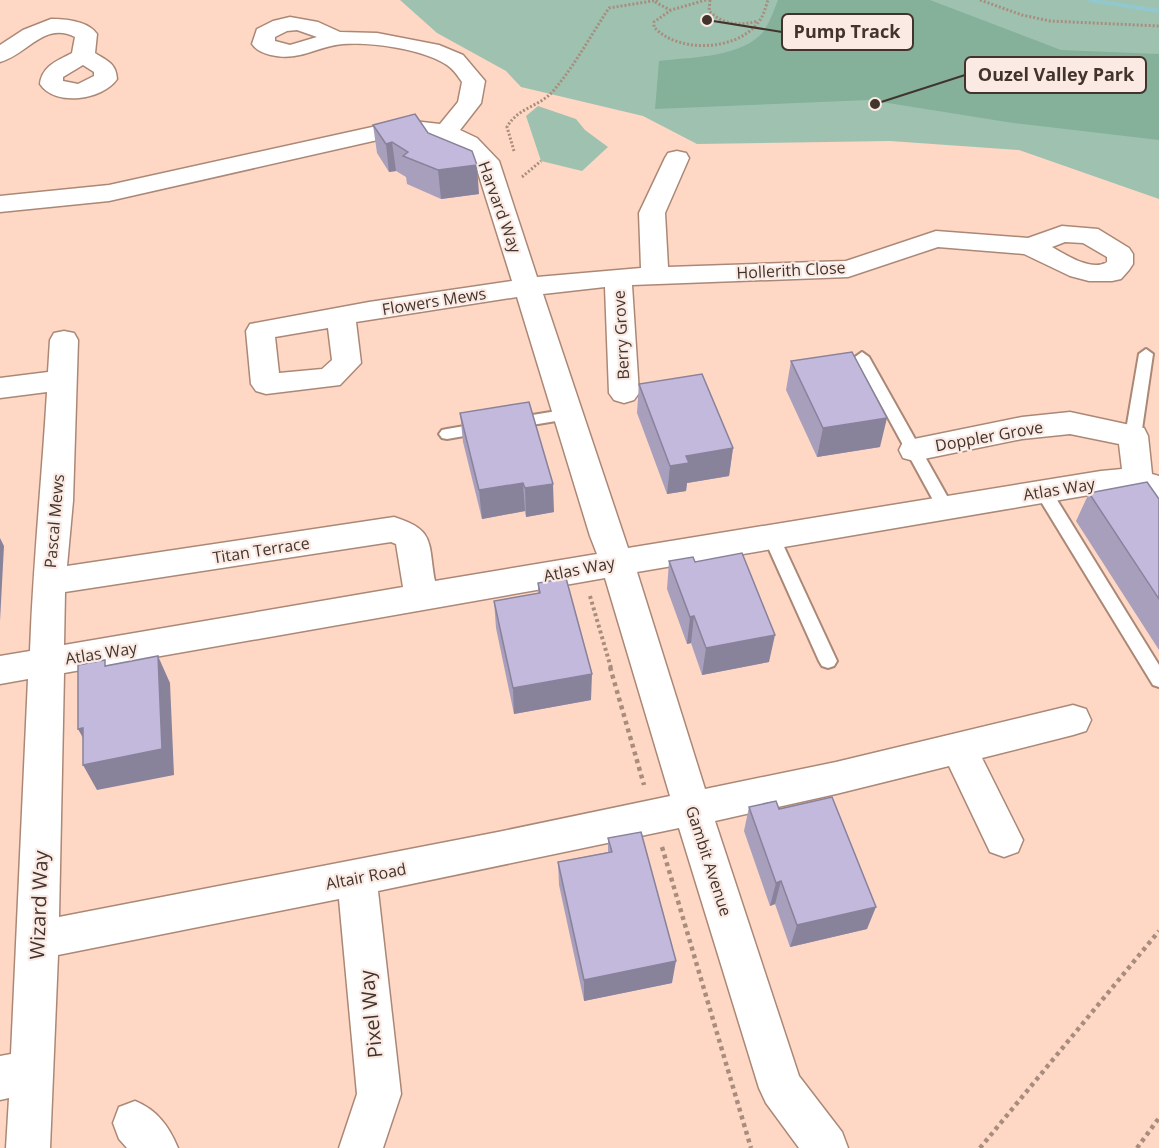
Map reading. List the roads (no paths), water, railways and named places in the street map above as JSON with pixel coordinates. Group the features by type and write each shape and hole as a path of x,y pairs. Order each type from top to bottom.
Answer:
{"street":[{"path":"0,55 36,30 54,25 75,26 86,34 83,56"},
{"path":"336,38 389,40 426,47 455,60 474,81 469,103 447,131"},
{"name":"Harvard Way","path":"0,204 109,193 404,127 447,131 474,147 487,161 606,536 617,561"},
{"path":"656,275 652,213 677,158"},
{"name":"Hollerith Close","path":"656,275 848,269 936,239 1030,246"},
{"name":"Berry Grove","path":"528,287 656,275"},
{"name":"Berry Grove","path":"618,277 624,393"},
{"name":"Flowers Mews","path":"341,317 528,287"},
{"name":"Pascal Mews","path":"46,663 49,582 57,501 64,340"},
{"path":"0,388 62,380"},
{"name":"Doppler Grove","path":"914,450 1022,428 1070,423 1133,436"},
{"path":"1133,436 1137,460 1148,484"},
{"name":"Atlas Way","path":"0,670 617,561 1043,491 1101,482 1148,484"},
{"name":"Titan Terrace","path":"49,582 394,529 411,537 421,597"},
{"name":"Gambit Avenue","path":"617,561 781,1088 826,1148"},
{"name":"Wizard Way","path":"28,1148 16,1075 38,940 46,663"},
{"name":"Altair Road","path":"38,940 653,817 836,778 1073,720"},
{"path":"959,748 1004,840"},
{"name":"Pixel Way","path":"357,878 379,1094 362,1148"}],"lane":[{"path":"1133,436 1146,354"},
{"name":"Doppler Grove","path":"862,357 914,450"},
{"path":"447,434 569,414"},
{"path":"914,450 945,507"},
{"path":"1043,491 1159,680"},
{"path":"771,536 828,661"}],"waterway":[{"path":"1090,0 1159,11"}],"place":[{"name":"Pump Track","path":"707,20"},
{"name":"Ouzel Valley Park","path":"875,104"}]}
